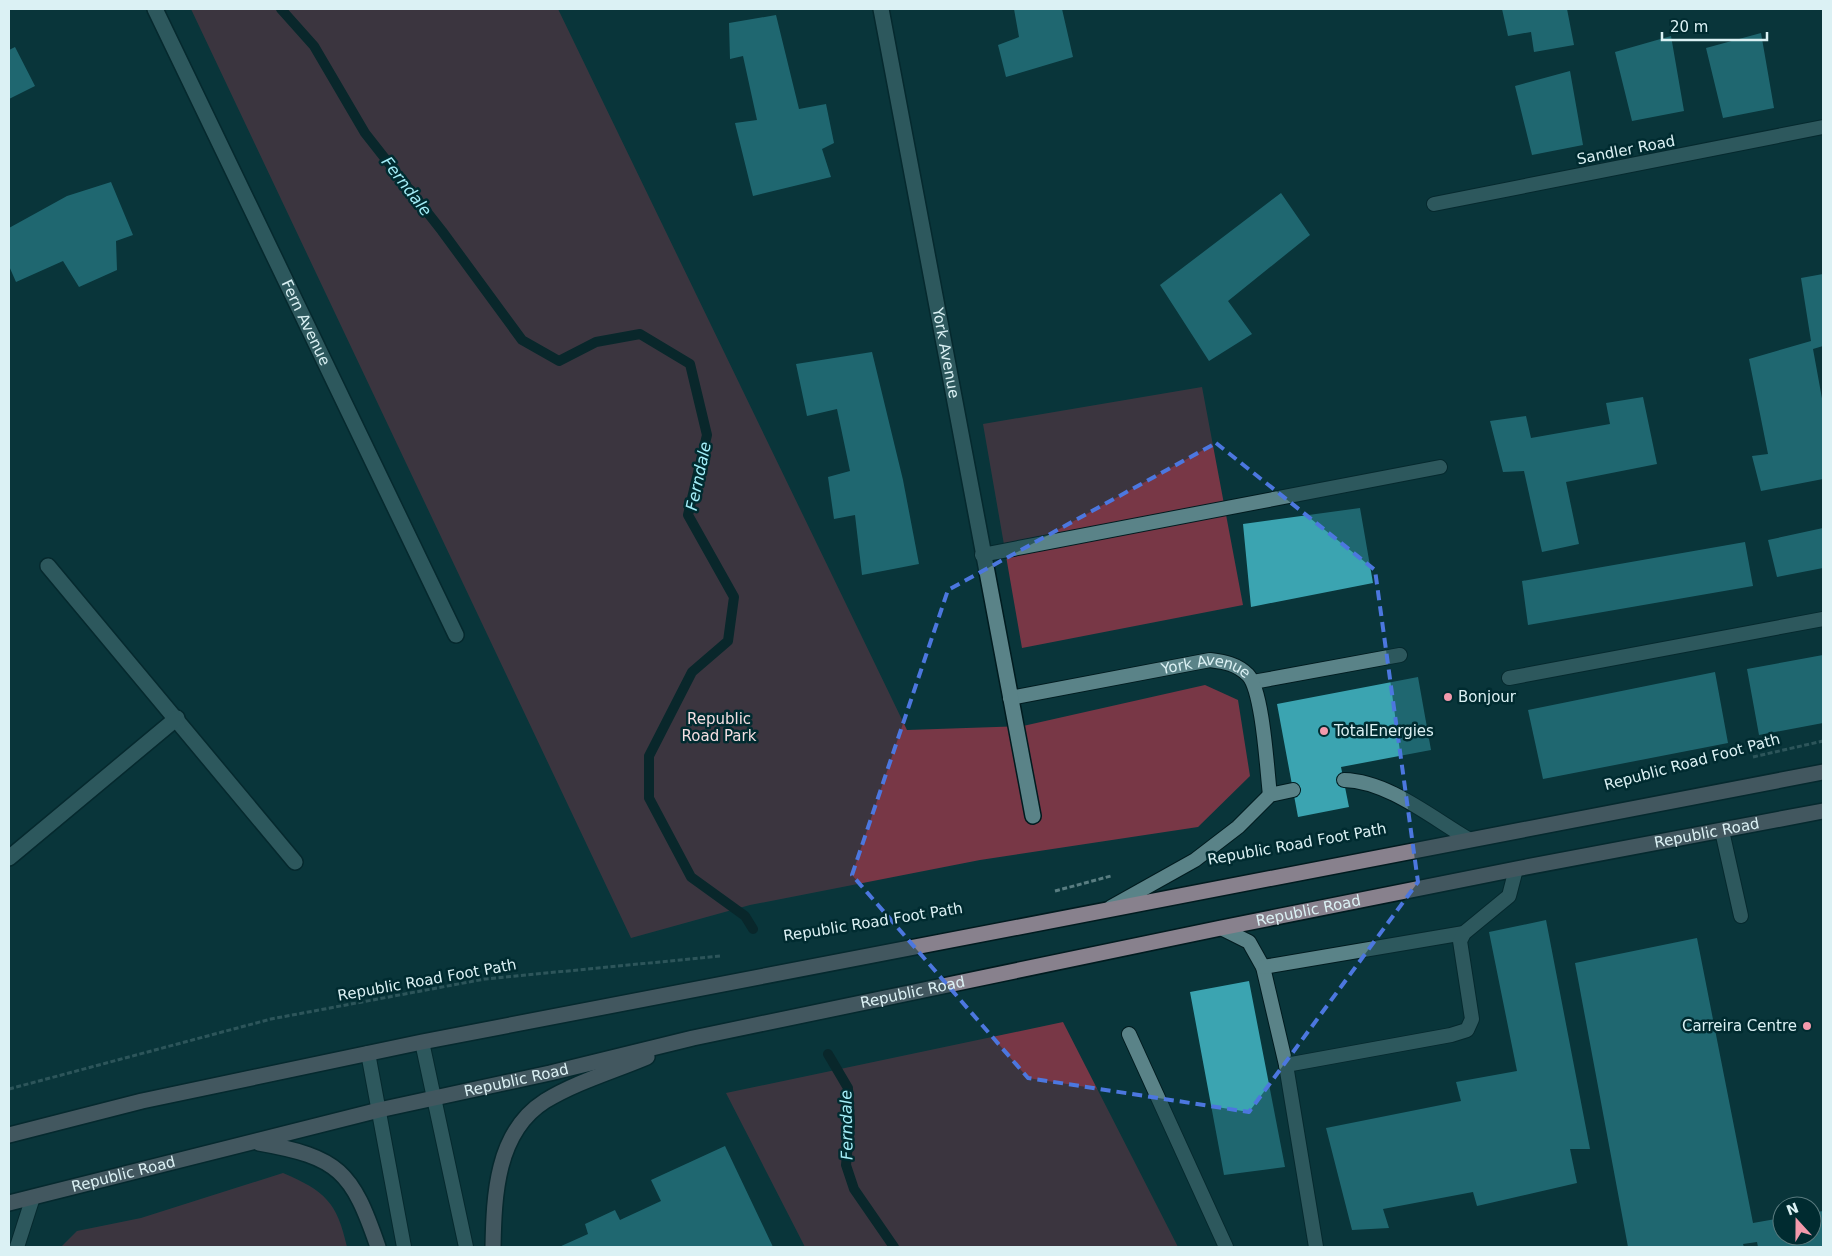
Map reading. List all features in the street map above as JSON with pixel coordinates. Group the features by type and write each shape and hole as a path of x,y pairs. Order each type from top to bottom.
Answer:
{"main road":[{"path":"9,1135 142,1102 422,1042 1823,772"},
{"name":"Republic Road","path":"9,1204 379,1110 693,1038 1220,928 1516,869 1823,811"},
{"path":"494,1247 496,1191 502,1161 521,1122 543,1102 564,1091 693,1038"},
{"path":"252,1142 298,1150 320,1158 336,1168 356,1190 367,1213 378,1247"}],"street":[{"name":"Fern Avenue","path":"154,9 456,635"},
{"name":"York Avenue","path":"881,9 982,555 1033,816"},
{"path":"48,566 177,718 295,862"},
{"path":"9,858 177,718"}],"lane":[{"name":"Sandler Road","path":"1434,204 1823,127"},
{"path":"982,555 1440,468"},
{"path":"1509,678 1823,619"},
{"path":"1253,682 1400,655"},
{"name":"York Avenue","path":"1010,698 1210,660 1233,664 1253,682 1257,690 1270,796"},
{"path":"1344,780 1362,780 1390,791 1470,840"},
{"path":"1105,910 1195,860 1238,827 1270,796 1293,790"},
{"path":"1722,831 1741,916"},
{"path":"1286,1065 1451,1035 1467,1030 1472,1019 1460,954 1460,941 1464,933 1508,896 1516,869"},
{"path":"1220,928 1249,942 1263,966 1286,1065 1316,1247"},
{"path":"1263,966 1464,933"},
{"path":"1129,1034 1226,1247"},
{"path":"422,1042 466,1247"},
{"path":"368,1053 404,1247"},
{"path":"17,1247 33,1197"}],"path":[{"name":"Republic Road Foot Path","path":"1744,760 1823,741"},
{"path":"1050,893 1112,876"},
{"name":"Republic Road Foot Path","path":"9,1089 271,1019 486,979 729,955"}],"highlighted area":[{"path":"1216,443 1375,570 1418,882 1249,1112 1028,1078 852,875 948,590"}],"green space":[{"name":"Republic Road Park","path":"191,9 558,9 907,730 1023,726 1205,685 1238,700 1250,776 1198,827 980,860 750,905 631,938"},
{"path":"1202,387 1243,605 1022,648 983,424"},
{"path":"1063,1022 1178,1247 805,1247 726,1093"},
{"path":"283,1173 319,1192 327,1200 339,1219 347,1247 61,1247 77,1231 141,1218"}],"building":[{"path":"1014,9 1062,9 1073,57 1006,77 998,45 1019,37"},
{"path":"1502,9 1567,9 1574,45 1534,52 1531,32 1508,36"},
{"path":"776,15 799,109 826,104 834,143 822,149 831,177 753,196 735,123 757,120 743,56 730,59 729,23"},
{"path":"1761,33 1774,108 1723,118 1706,48"},
{"path":"1671,36 1684,111 1632,121 1615,52"},
{"path":"15,47 35,86 9,99 9,50"},
{"path":"1570,71 1583,145 1532,155 1515,86"},
{"path":"111,182 133,235 116,241 117,270 79,287 63,261 16,282 9,266 9,228 67,196"},
{"path":"1281,193 1310,235 1228,301 1252,334 1209,361 1160,285"},
{"path":"1823,274 1823,346 1813,349 1823,404 1823,479 1761,491 1752,456 1768,454 1749,359 1811,341 1801,278"},
{"path":"872,352 903,480 919,564 862,575 855,515 834,519 828,477 850,471 837,409 807,416 796,364"},
{"path":"1643,397 1657,464 1566,482 1579,544 1542,552 1524,471 1503,472 1490,421 1526,416 1531,438 1610,424 1606,403"},
{"path":"1360,508 1373,583 1251,607 1243,524"},
{"path":"1823,528 1823,568 1777,577 1768,540"},
{"path":"1745,542 1753,586 1528,625 1522,581"},
{"path":"1823,655 1823,723 1759,735 1747,669"},
{"path":"1715,672 1728,743 1543,779 1528,710"},
{"path":"1418,677 1431,750 1341,767 1349,807 1298,817 1277,704"},
{"path":"1546,920 1590,1149 1570,1149 1577,1183 1477,1206 1473,1192 1383,1209 1389,1228 1352,1230 1326,1128 1461,1101 1456,1082 1517,1071 1489,932"},
{"path":"1697,938 1753,1223 1772,1220 1772,1246 1822,1246 1823,1211 1823,1247 1758,1247 1757,1242 1743,1244 1744,1247 1628,1247 1575,963"},
{"path":"1249,981 1285,1167 1224,1175 1190,992"},
{"path":"725,1146 773,1247 559,1247 588,1234 585,1224 615,1210 620,1220 661,1201 651,1180"}],"waterway":[{"name":"Ferndale","path":"281,9 314,46 365,133 442,231 522,340 559,361 596,342 640,334 690,364 707,435 688,515 734,597 728,641 692,672 649,756 649,798 691,877 745,916 753,929"},
{"name":"Ferndale","path":"828,1054 848,1088 850,1123 846,1165 854,1189 894,1247"}],"place":[{"name":"Bonjour","path":"1448,697"},
{"name":"TotalEnergies","path":"1324,731"},
{"name":"Carreira Centre","path":"1807,1026"}]}
